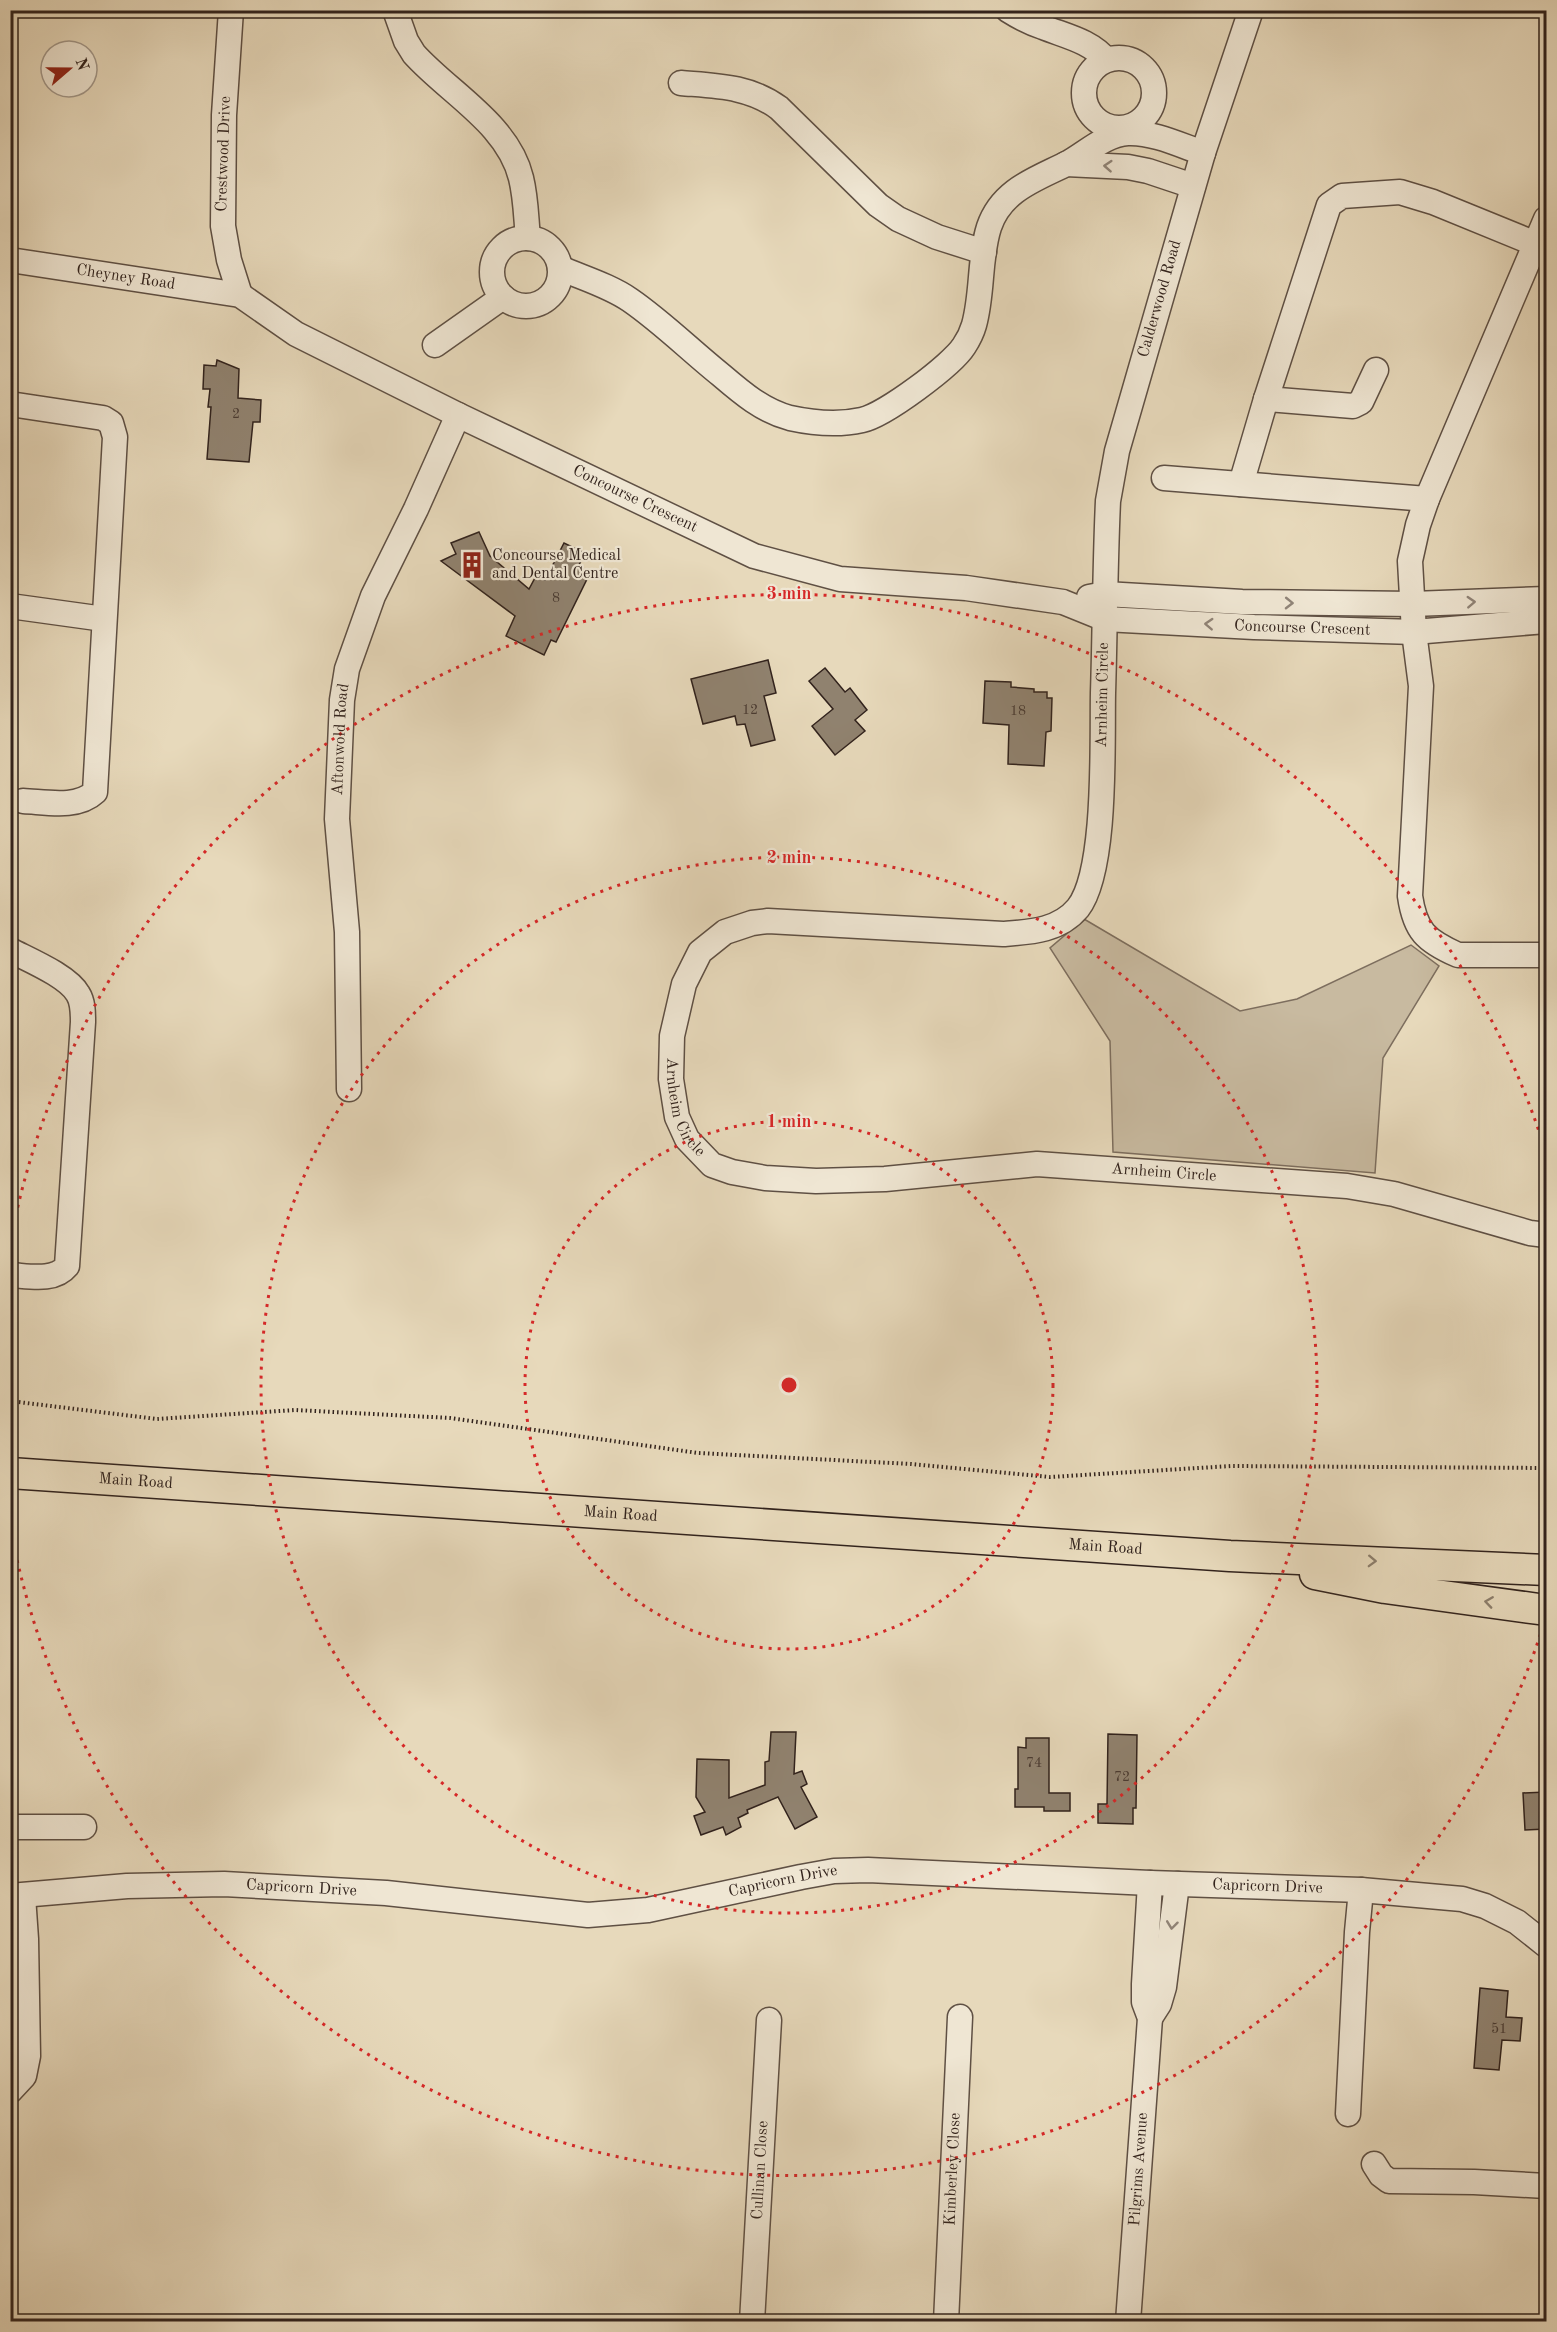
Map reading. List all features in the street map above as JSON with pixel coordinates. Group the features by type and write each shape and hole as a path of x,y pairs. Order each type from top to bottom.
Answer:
{"main road":[{"name":"Main Road","path":"10,1473 1230,1556 1546,1570"},
{"name":"Main Road","path":"1230,1556 1385,1588 1546,1610"}],"street":[{"name":"Crestwood Drive","path":"231,10 224,115 223,226 228,260 240,295"},
{"path":"395,10 405,41 414,54 493,129 510,152 521,178 528,238"},
{"path":"1008,10 1042,27 1090,46 1106,60"},
{"name":"Calderwood Road","path":"1105,594 1108,501 1117,451 1203,153 1251,10"},
{"path":"560,268 631,300 738,390 770,411 813,421 862,420 898,402 964,347 973,327 979,301 989,226 1005,201 1033,179 1066,164 1125,131 1146,117 1153,105 1155,93 1152,80 1145,69 1136,61 1123,58 1106,60 1091,72 1085,82 1086,106 1092,116 1101,124 1112,128 1125,131 1148,135 1203,153"},
{"path":"681,83 740,89 768,100 878,205 937,237 984,252"},
{"path":"1066,164 1128,167 1193,186"},
{"path":"1241,484 1329,205 1342,196 1400,192 1434,202 1536,244"},
{"path":"1546,219 1427,499 1418,525 1410,561 1414,632 1421,686 1410,896 1413,918 1426,937 1458,955 1546,955"},
{"path":"528,238 540,241 557,257 560,280 555,291 547,300 524,307 513,304 503,297 496,288 492,276 493,264 506,245 528,238"},
{"name":"Cheyney Road","path":"10,260 240,295"},
{"name":"Concourse Crescent","path":"240,295 296,334 458,415 754,556 840,579 966,588 1063,602 1105,619 1414,632 1546,621"},
{"path":"435,345 503,297"},
{"path":"1266,399 1353,406 1361,402 1376,370"},
{"path":"10,404 103,418 111,423 114,429 95,792 83,801 73,803 23,801"},
{"name":"Aftonwold Road","path":"349,1089 347,932 338,819 342,700 347,669 373,596 416,509 458,415"},
{"path":"1164,478 1427,499"},
{"name":"Concourse Crescent","path":"1063,602 1105,594 1242,602 1413,604 1546,599"},
{"name":"Arnheim Circle","path":"1105,594 1098,840 1093,872 1078,908 1062,922 1042,930 1003,934 768,921 752,923 725,932 699,952 684,984 672,1036 671,1079 677,1117 687,1139 712,1165 732,1172 765,1178 850,1181 1037,1164 1335,1185 1394,1194 1530,1233 1546,1235"},
{"path":"10,606 104,619"},
{"path":"10,950 62,979 78,992 82,1003 83,1022 67,1266 62,1273 53,1277 10,1275"},
{"path":"10,1827 84,1827"},
{"name":"Capricorn Drive","path":"17,1896 127,1886 224,1884 386,1893 588,1916 648,1910 834,1871 868,1870 1361,1890 1462,1899 1485,1906 1517,1922 1546,1945"},
{"name":"Pilgrims Avenue","path":"1128,2322 1150,2018 1144,2002 1143,1984 1150,1883"},
{"name":"Pilgrims Avenue","path":"1150,2018 1159,2004 1164,1987 1177,1884"},
{"path":"1348,2114 1361,1890"},
{"path":"10,2091 24,2076 28,2056 26,1939 17,1896"},
{"name":"Kimberley Close","path":"946,2322 960,2018"},
{"name":"Cullinan Close","path":"752,2322 769,2020"},
{"path":"1374,2164 1381,2175 1389,2181 1546,2186"}],"path":[{"path":"10,1401 157,1419 295,1410 450,1418 698,1453 911,1464 1050,1477 1231,1466 1546,1468"}],"shaded area":[{"path":"1084,919 1240,1011 1297,999 1411,945 1439,966 1383,1058 1375,1173 1113,1152 1110,1041 1050,948"}],"building":[{"path":"217,360 239,369 238,398 261,400 260,422 253,422 249,462 207,459 211,407 208,407 210,389 203,389 204,365 216,366"},
{"path":"479,532 490,556 529,589 536,576 545,580 564,543 585,553 578,567 590,573 556,642 551,640 544,655 506,636 515,616 441,561 456,554 451,543"},
{"path":"768,660 776,693 764,696 775,740 751,746 745,724 737,725 735,716 703,724 691,679"},
{"path":"825,668 845,692 850,688 867,710 855,720 865,731 835,755 812,726 833,709 809,681"},
{"path":"985,681 1011,682 1011,687 1047,692 1047,698 1052,698 1051,731 1046,732 1044,766 1008,764 1009,725 983,723"},
{"path":"771,1732 796,1732 794,1774 802,1771 807,1784 801,1787 817,1817 795,1829 778,1797 747,1810 748,1813 738,1818 741,1827 726,1835 723,1827 701,1835 694,1816 705,1812 696,1797 697,1759 729,1760 729,1798 765,1785 765,1762 769,1761"},
{"path":"1108,1734 1137,1735 1136,1808 1133,1808 1133,1824 1098,1823 1098,1804 1107,1804"},
{"path":"1026,1738 1049,1738 1049,1793 1070,1793 1070,1811 1044,1811 1044,1807 1015,1807 1015,1789 1018,1789 1018,1747 1026,1748"},
{"path":"1546,1792 1546,1829 1525,1830 1523,1793"},
{"path":"1480,1988 1508,1991 1506,2017 1522,2018 1520,2041 1502,2040 1499,2070 1474,2068"}],"place":[{"name":"Concourse Medical and Dental Centre","path":"472,565"}]}
